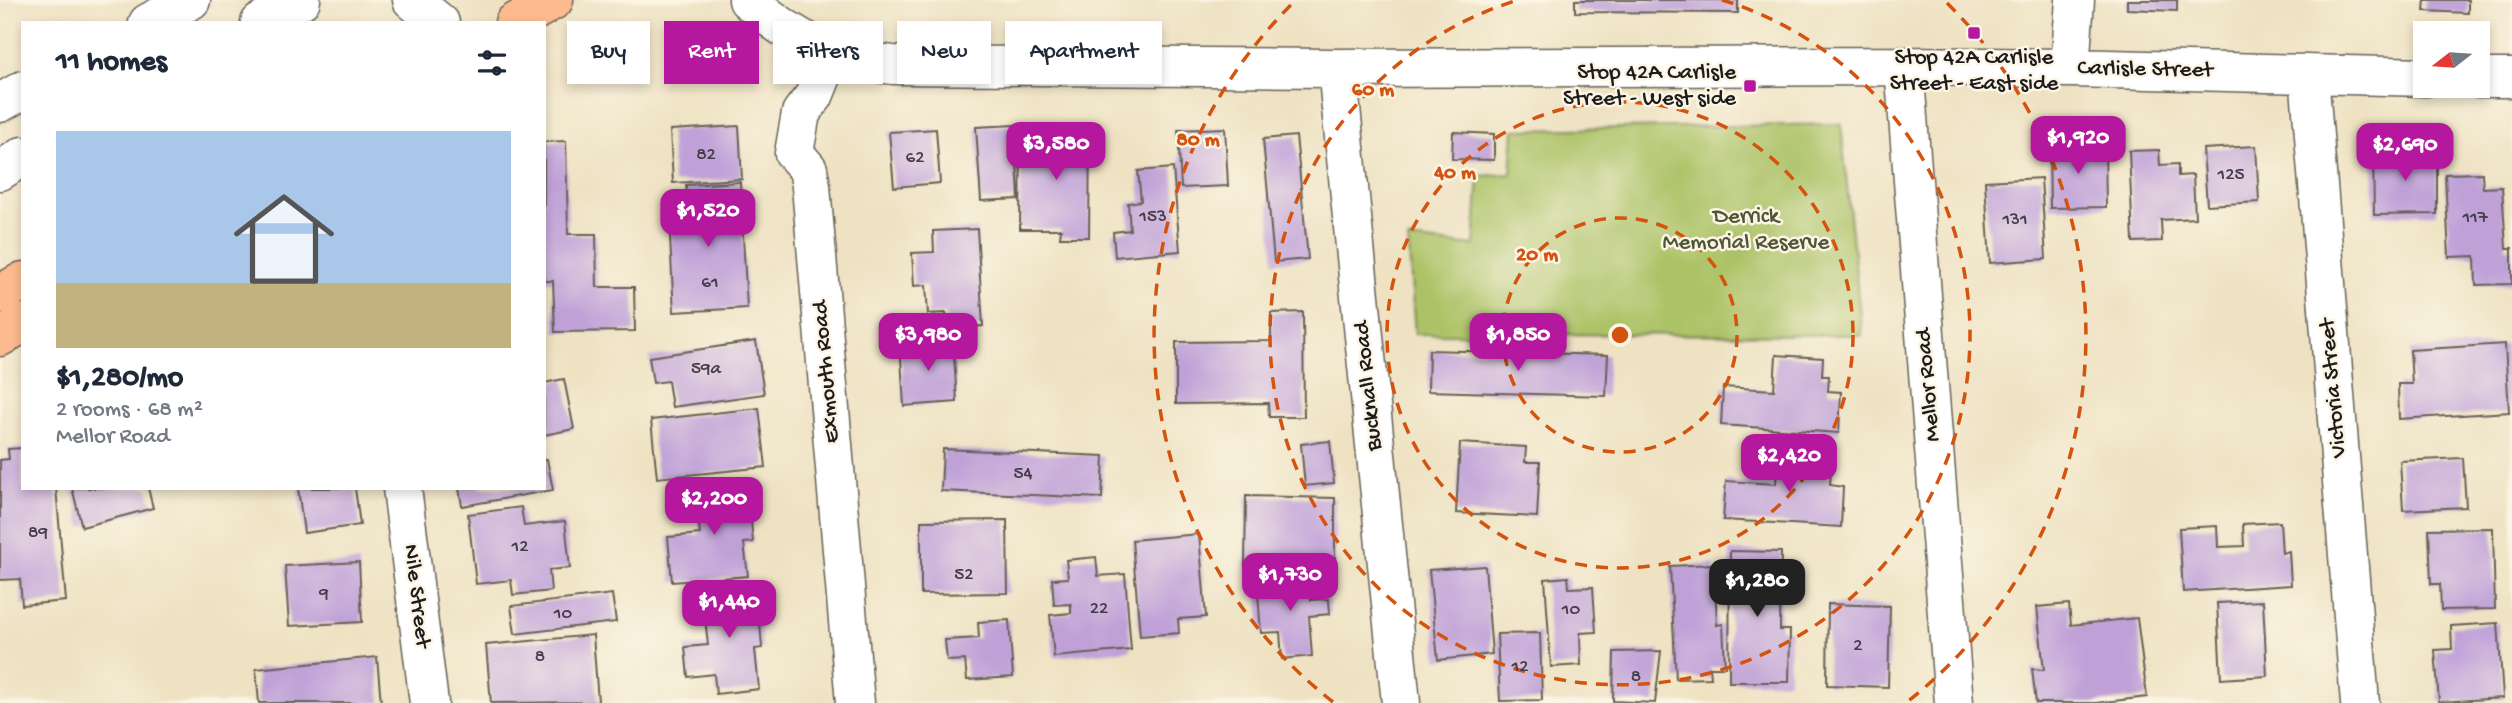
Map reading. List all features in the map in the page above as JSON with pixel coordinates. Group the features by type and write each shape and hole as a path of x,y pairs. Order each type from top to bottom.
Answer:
{"main road":[{"path":"517,21 554,0"},
{"path":"8,316 21,286"}],"street":[{"path":"152,21 191,0"},
{"path":"264,21 301,0"},
{"path":"412,0 438,21"},
{"name":"Carlisle Street","path":"748,0 773,21"},
{"path":"2070,68 2075,0"},
{"name":"Carlisle Street","path":"883,64 1337,68 1904,66 2413,76"},
{"name":"Mellor Road","path":"1904,66 1954,703"},
{"name":"Bucknall Road","path":"1337,68 1401,703"},
{"name":"Victoria Street","path":"2309,74 2360,703"},
{"path":"2490,78 2512,78"},
{"name":"Exmouth Road","path":"819,84 814,96 801,113 794,153 808,169 811,186 855,703"},
{"path":"0,103 21,91"},
{"path":"0,171 21,157"},
{"name":"Nile Street","path":"402,490 429,703"}],"green space":[{"name":"Derrick Memorial Reserve","path":"1841,124 1862,335 1415,334 1408,239 1474,246 1479,176 1511,174 1514,130"}],"building":[{"path":"1575,0 1738,0 1738,13 1575,12"},
{"path":"2127,0 2177,0 2177,11 2127,9"},
{"path":"2425,0 2468,0 2468,13 2424,11"},
{"path":"1015,125 1019,199 981,201 976,127"},
{"path":"739,126 742,179 673,183 670,130"},
{"path":"1225,128 1228,186 1181,188 1178,130"},
{"path":"936,129 940,183 894,187 889,132"},
{"path":"1034,131 1090,131 1089,237 1060,237 1061,229 1020,229 1021,138 1034,138"},
{"path":"1453,132 1494,134 1494,160 1452,159"},
{"path":"1296,136 1308,259 1274,262 1263,139"},
{"path":"566,141 568,234 596,234 597,287 634,287 635,331 555,332 553,281 546,281 546,142"},
{"path":"2105,144 2106,207 2050,208 2049,145"},
{"path":"2256,146 2259,202 2207,205 2203,149"},
{"path":"2159,150 2160,165 2178,164 2178,176 2193,175 2195,218 2161,220 2162,241 2133,242 2129,151"},
{"path":"2437,152 2437,214 2374,215 2373,153"},
{"path":"1173,168 1180,251 1115,257 1113,232 1130,230 1128,203 1141,201 1138,171"},
{"path":"2482,173 2483,188 2502,187 2506,248 2512,248 2512,284 2476,285 2475,256 2449,257 2445,174"},
{"path":"2041,178 2046,259 1990,263 1985,181"},
{"path":"740,182 747,308 674,312 668,201 687,199 686,185"},
{"path":"977,229 983,326 947,328 946,313 928,314 926,285 914,286 912,253 934,252 933,231"},
{"path":"1303,312 1304,417 1269,417 1268,403 1176,404 1176,342 1271,341 1271,313"},
{"path":"953,340 957,402 904,406 900,343"},
{"path":"756,341 764,394 672,407 668,381 653,383 649,357"},
{"path":"2505,344 2509,412 2399,419 2398,384 2412,384 2410,350"},
{"path":"1429,350 1608,355 1606,396 1428,391"},
{"path":"1776,355 1823,358 1822,376 1829,376 1828,391 1841,392 1839,433 1721,425 1723,387 1774,390"},
{"path":"564,379 574,429 546,435 546,383"},
{"path":"759,408 766,467 657,478 651,420"},
{"path":"1330,441 1334,483 1305,486 1301,444"},
{"path":"1460,443 1526,447 1525,462 1540,462 1537,517 1456,513"},
{"path":"21,448 21,490 56,490 66,601 22,605 20,579 0,580 0,460 9,459 8,449"},
{"path":"943,449 1104,456 1102,498 941,491"},
{"path":"1778,450 1826,452 1824,470 1831,470 1830,485 1843,487 1841,527 1723,520 1726,481 1776,484"},
{"path":"2463,458 2466,507 2403,510 2400,461"},
{"path":"547,459 553,490 462,506 459,490 546,490"},
{"path":"736,482 738,501 749,500 753,542 744,543 748,576 672,582 668,537 700,534 695,486"},
{"path":"73,490 148,490 153,508 82,527"},
{"path":"298,490 355,490 360,525 304,533"},
{"path":"1246,496 1335,498 1335,568 1245,566"},
{"path":"521,507 524,526 565,521 570,568 549,570 551,591 513,595 511,580 476,584 468,514"},
{"path":"1007,520 1008,593 921,594 921,521"},
{"path":"2280,522 2282,553 2289,551 2291,585 2183,592 2179,528 2217,526 2218,547 2244,546 2243,524"},
{"path":"2493,528 2495,609 2441,610 2440,584 2431,584 2429,529"},
{"path":"1199,534 1206,617 1178,619 1179,633 1140,636 1132,540"},
{"path":"1730,551 1781,552 1780,630 1790,630 1789,682 1729,682"},
{"path":"1096,557 1098,576 1125,574 1131,650 1054,657 1050,615 1071,613 1071,604 1054,605 1052,579 1068,578 1066,560"},
{"path":"359,562 362,622 289,626 285,566"},
{"path":"1714,564 1717,625 1723,624 1725,667 1710,667 1711,678 1676,679 1670,566"},
{"path":"1485,566 1492,654 1438,660 1429,570"},
{"path":"1309,576 1311,600 1329,599 1330,614 1309,616 1312,656 1282,659 1280,632 1261,633 1257,580"},
{"path":"1568,577 1569,588 1593,587 1596,632 1580,633 1581,665 1551,667 1545,579"},
{"path":"757,586 762,648 755,649 759,689 716,694 714,674 688,677 685,647 708,645 702,591"},
{"path":"612,594 616,622 515,634 511,606"},
{"path":"2263,601 2267,676 2221,679 2217,603"},
{"path":"1828,604 1890,606 1888,687 1827,685"},
{"path":"2069,604 2071,625 2137,618 2147,697 2096,703 2036,703 2032,669 2044,670 2037,607"},
{"path":"1009,620 1013,677 967,680 965,660 947,661 945,640 979,638 978,622"},
{"path":"2498,623 2503,698 2439,702 2435,650 2452,649 2451,626"},
{"path":"1540,633 1542,700 1500,701 1497,634"},
{"path":"593,635 598,702 491,703 486,645"},
{"path":"1661,651 1655,703 1613,701 1614,652"},
{"path":"377,657 381,703 259,703 256,669"}],"place":[{"name":"Stop 42A Carlisle Street - East side","path":"1974,33"},
{"name":"Stop 42A Carlisle Street - West side","path":"1750,86"}]}
